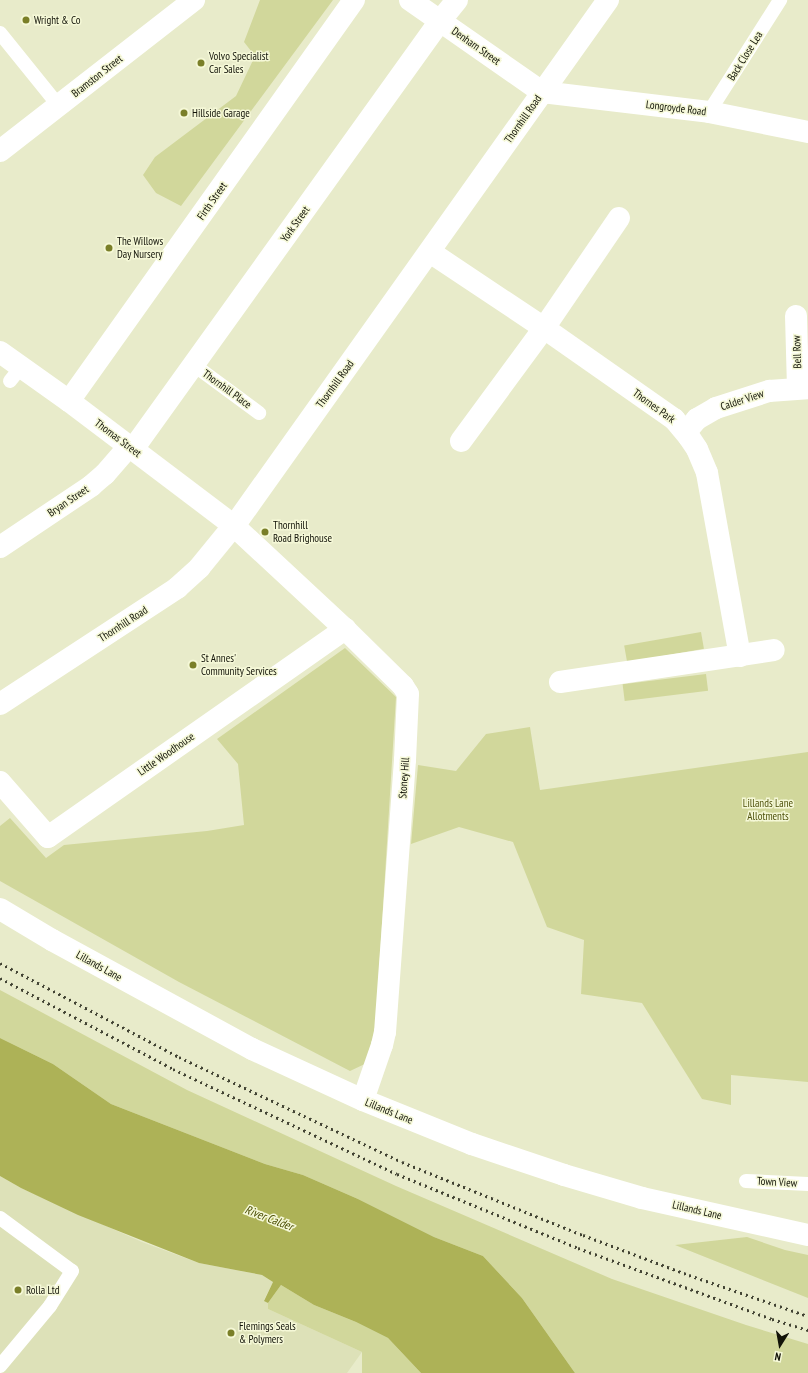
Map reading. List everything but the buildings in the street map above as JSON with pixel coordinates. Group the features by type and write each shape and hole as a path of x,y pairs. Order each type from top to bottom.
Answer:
{"street":[{"name":"Bramston Street","path":"2,146 59,106 194,0"},
{"name":"Firth Street","path":"69,401 354,0"},
{"name":"Denham Street","path":"410,0 542,92"},
{"name":"York Street","path":"131,448 194,365 440,21 457,0"},
{"name":"Thornhill Road","path":"0,704 178,588 199,568 234,526 608,0"},
{"name":"Longroyde Road","path":"542,92 709,112 808,132"},
{"path":"461,441 544,328 619,218"},
{"name":"Thornes Park","path":"430,252 544,328 674,419 686,432 697,449 708,472 740,656"},
{"name":"Bell Row","path":"796,316 803,388"},
{"name":"Thomas Street","path":"0,352 15,374 69,401 234,526"},
{"name":"Calder View","path":"686,432 697,419 716,408 769,391 803,388"},
{"name":"Bryan Street","path":"0,547 91,486 131,448"},
{"name":"Stoney Hill","path":"234,526 345,629 403,686 408,694 405,760 385,1032 363,1100"},
{"name":"Little Woodhouse","path":"0,782 48,837 345,629"},
{"path":"560,682 774,650"},
{"name":"Lillands Lane","path":"0,909 59,944 252,1049 363,1100 472,1144 564,1176 642,1198 808,1235"}],"lane":[{"name":"Back Close Lea","path":"709,112 780,0"},
{"path":"0,33 59,106"},
{"name":"Thornhill Place","path":"194,365 259,413"},
{"name":"Town View","path":"746,1180 808,1184"},
{"path":"0,1218 72,1271 50,1306 0,1366"}],"shaded area":[{"path":"0,1176 21,1188 142,1242 199,1263 262,1275 273,1282 264,1300 268,1303 268,1309 362,1352 347,1373 0,1373"}],"green space":[{"path":"260,0 333,0 181,206 156,193 143,175 155,157 236,96 255,56 244,42"},
{"path":"701,632 704,649 627,662 624,646"},
{"path":"345,648 396,697 374,1053 369,1062 350,1071 179,982 0,881 0,826 10,818 46,858 64,845 207,831 244,825 238,764 217,739"},
{"path":"706,674 708,691 625,701 623,684"},
{"name":"Lillands Lane Allotments","path":"530,727 540,790 808,752 808,1082 731,1075 731,1105 702,1099 642,1003 581,994 584,940 547,927 513,842 459,827 411,844 418,765 456,771 486,734"},
{"path":"0,990 187,1090 396,1186 612,1279 746,1325 808,1344 808,1373 575,1373 522,1298 483,1256 434,1237 358,1199 303,1175 265,1164 111,1104 53,1064 0,1038"},
{"path":"747,1237 785,1250 808,1255 808,1298 675,1245"},
{"path":"281,1285 314,1305 356,1322 388,1338 421,1373 362,1373 362,1352 268,1309 268,1303"}],"water":[{"name":"River Calder","path":"0,1038 53,1064 111,1104 265,1164 303,1175 358,1199 434,1237 483,1256 522,1298 575,1373 421,1373 388,1338 356,1322 314,1305 281,1285 268,1303 264,1301 273,1282 262,1275 199,1263 78,1215 21,1188 0,1176"}],"railway":[{"path":"0,963 179,1057 402,1162 583,1235 689,1275 808,1316"},
{"path":"0,978 173,1069 397,1174 578,1248 772,1319 808,1330"}],"place":[{"name":"Wright & Co","path":"26,20"},
{"name":"Volvo Specialist Car Sales","path":"201,63"},
{"name":"Hillside Garage","path":"184,113"},
{"name":"The Willows Day Nursery","path":"109,248"},
{"name":"Thornhill Road Brighouse","path":"265,532"},
{"name":"St Annes' Community Services","path":"193,665"},
{"name":"Rolla Ltd","path":"18,1290"},
{"name":"Flemings Seals & Polymers","path":"231,1333"}]}
